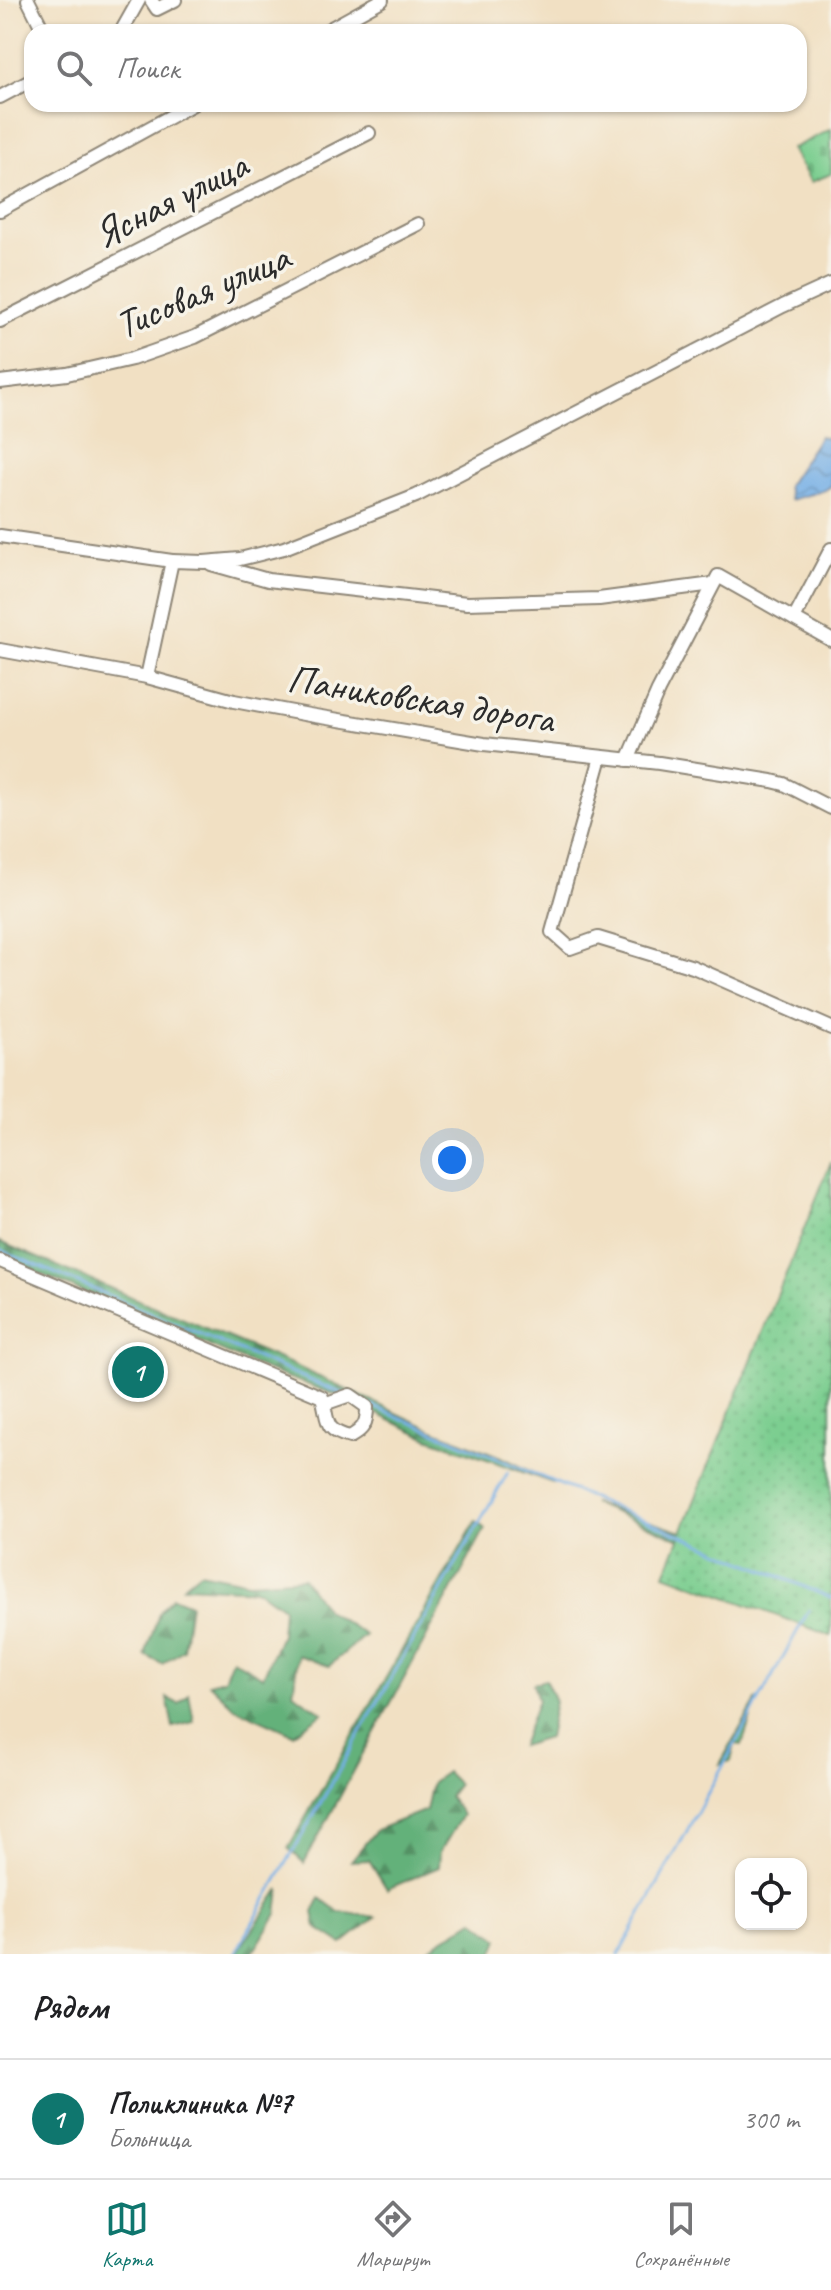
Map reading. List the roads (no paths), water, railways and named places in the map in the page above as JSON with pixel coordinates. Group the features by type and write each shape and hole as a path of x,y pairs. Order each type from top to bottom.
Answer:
{"street":[{"path":"28,0 40,24"},
{"path":"126,24 139,0"},
{"path":"151,0 157,9 175,0"},
{"path":"338,24 382,0"},
{"path":"0,97 24,84"},
{"path":"0,210 178,112"},
{"name":"Ясная улица","path":"0,321 369,133"},
{"name":"Тисовая улица","path":"0,382 80,371 132,359 195,337 418,224"},
{"path":"0,536 172,561 240,559 284,548 416,496 831,284"},
{"path":"794,619 831,549"},
{"path":"147,677 172,561"},
{"path":"204,562 268,580 467,603 599,599 713,584"},
{"path":"628,760 658,691 718,576 831,640"},
{"name":"Паниковская дорога","path":"0,650 147,677 234,701 296,713 484,744 628,760 772,781 799,790 831,808"},
{"path":"601,757 552,932 570,948 598,938 693,967 831,1028"},
{"path":"0,1261 322,1397 324,1404"}],"water":[{"path":"820,436 831,439 831,486 790,500 787,486"}],"waterway":[{"path":"0,1250 343,1394"},
{"path":"372,1406 831,1598"},
{"path":"235,1954 508,1472"},
{"path":"619,1954 809,1610"}],"place":[{"name":"Поликлиника №7","path":"138,1372"}]}
